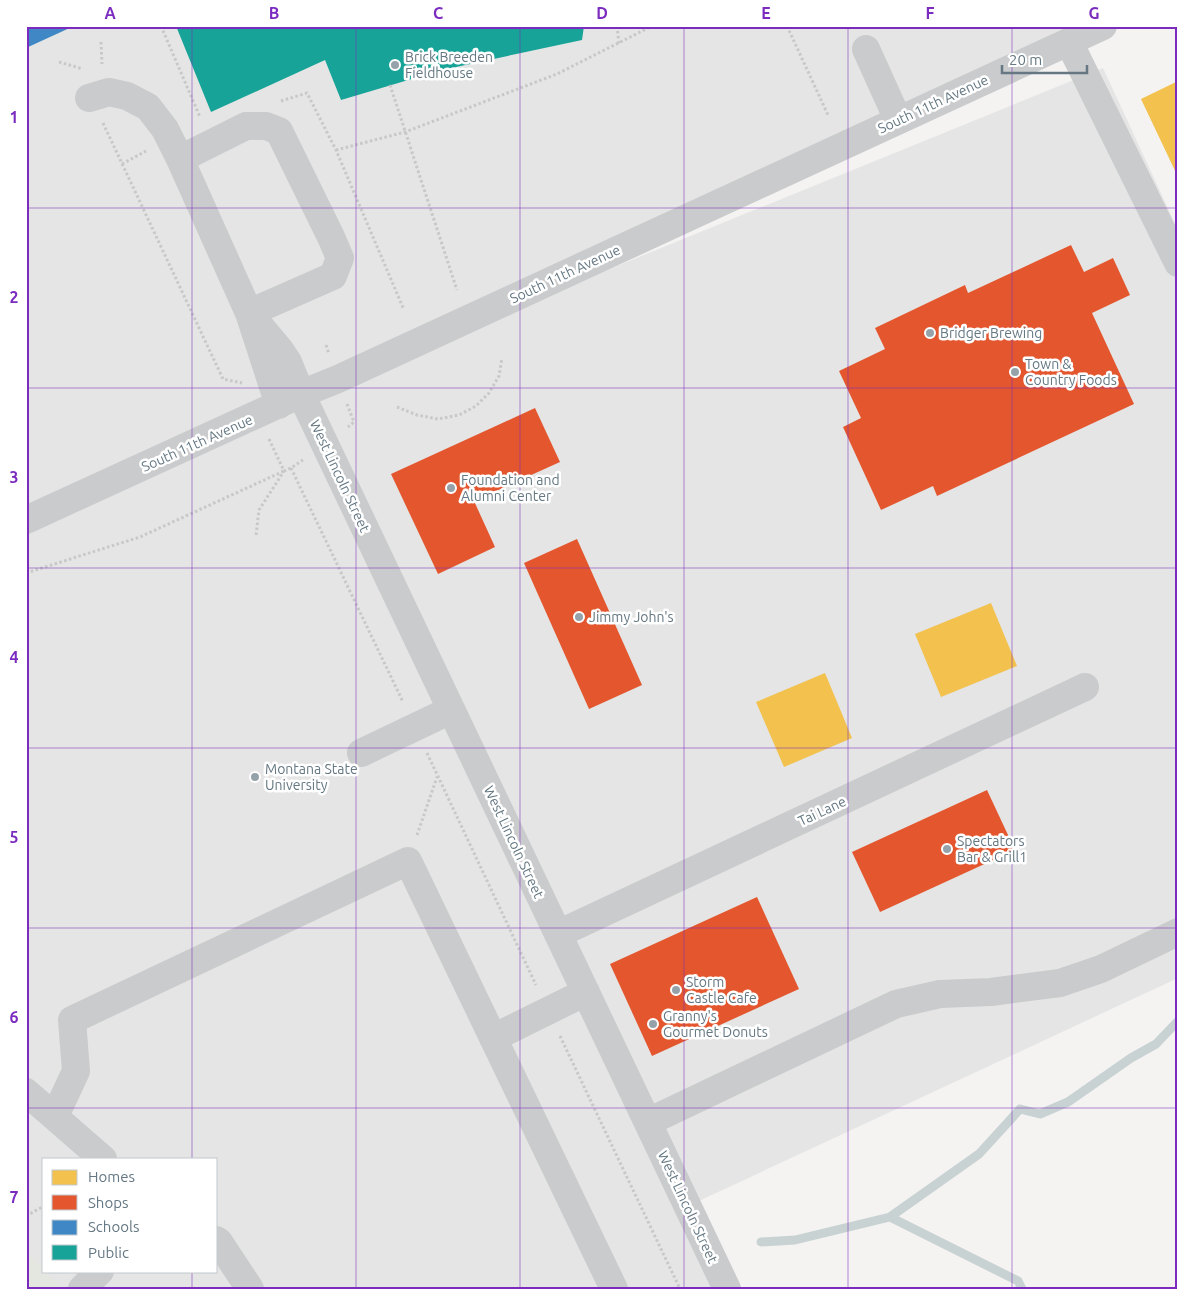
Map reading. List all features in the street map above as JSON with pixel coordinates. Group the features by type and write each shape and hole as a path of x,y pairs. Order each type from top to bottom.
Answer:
{"street":[{"name":"South 11th Avenue","path":"26,520 356,371 1103,26"},
{"path":"1069,42 1178,264"},
{"path":"866,49 898,120"},
{"name":"West Lincoln Street","path":"98,89 126,96 148,108 165,129 249,313 288,362 290,400 451,710 727,1289"},
{"path":"180,159 246,126 266,126 278,131 331,237 340,258 333,276 249,313"},
{"name":"Tai Lane","path":"558,934 1085,687"},
{"path":"361,753 451,710"},
{"path":"55,1116 76,1071 72,1020 408,861 614,1289"},
{"path":"648,1122 896,1004 940,994 991,992 1060,983 1101,968 1178,932"},
{"path":"493,1038 586,992"},
{"path":"26,1092 102,1158"},
{"path":"218,1241 250,1289"},
{"path":"82,1289 99,1272"}],"path":[{"path":"160,26 203,124"},
{"path":"618,26 619,44"},
{"path":"336,150 405,132 556,74 652,26"},
{"path":"787,26 828,115"},
{"path":"101,42 98,89 104,124 223,379 243,383"},
{"path":"59,62 98,89"},
{"path":"390,85 457,290"},
{"path":"279,102 308,93 336,150 404,310"},
{"path":"397,407 438,419 459,414 476,406 489,393 499,376 502,358"},
{"path":"291,468 680,1289"},
{"path":"26,573 140,537 284,470 259,510 256,535"},
{"path":"408,861 437,776"},
{"path":"26,1216 42,1207"}],"shaded area":[{"path":"26,26 1093,26 315,389 1103,68 1178,230 1178,978 688,1206 727,1289 26,1289"},
{"path":"26,1251 42,1268 42,1272 46,1272 61,1288 26,1289"}],"building: Homes":[{"path":"1176,82 1178,86 1178,177 1141,99"},
{"path":"991,603 1017,666 941,697 915,634"},
{"path":"825,673 852,738 784,767 756,702"}],"building: Shops":[{"path":"1071,245 1084,272 1113,258 1130,295 1092,313 1134,404 937,496 933,486 881,510 843,427 861,418 839,371 885,349 875,328 965,285 968,293"},
{"name":"Foundation and Alumni Center","path":"535,408 560,462 474,501 495,547 438,574 391,474"},
{"path":"577,539 642,685 589,709 524,563"},
{"path":"987,790 1015,850 880,912 852,852"},
{"path":"757,897 799,989 652,1056 610,964"}],"building: Schools":[{"path":"26,26 74,26 26,48"}],"building: Public":[{"name":"Brick Breeden Fieldhouse","path":"176,26 584,26 582,40 442,70 341,100 325,60 211,112"}],"waterway":[{"path":"890,1217 979,1154 1020,1109 1040,1114 1068,1102 1131,1058 1156,1044 1178,1021"},
{"path":"761,1242 795,1240 890,1217 1018,1281 1022,1289"}],"place":[{"name":"Brick Breeden Fieldhouse","path":"395,65"},
{"name":"Bridger Brewing","path":"930,333"},
{"name":"Town & Country Foods","path":"1015,372"},
{"name":"Foundation and Alumni Center","path":"451,488"},
{"name":"Jimmy John's","path":"579,617"},
{"name":"Montana State University","path":"255,777"},
{"name":"Spectators Bar & Grill1","path":"947,849"},
{"name":"Storm Castle Cafe","path":"676,990"},
{"name":"Granny's Gourmet Donuts","path":"653,1024"}]}
